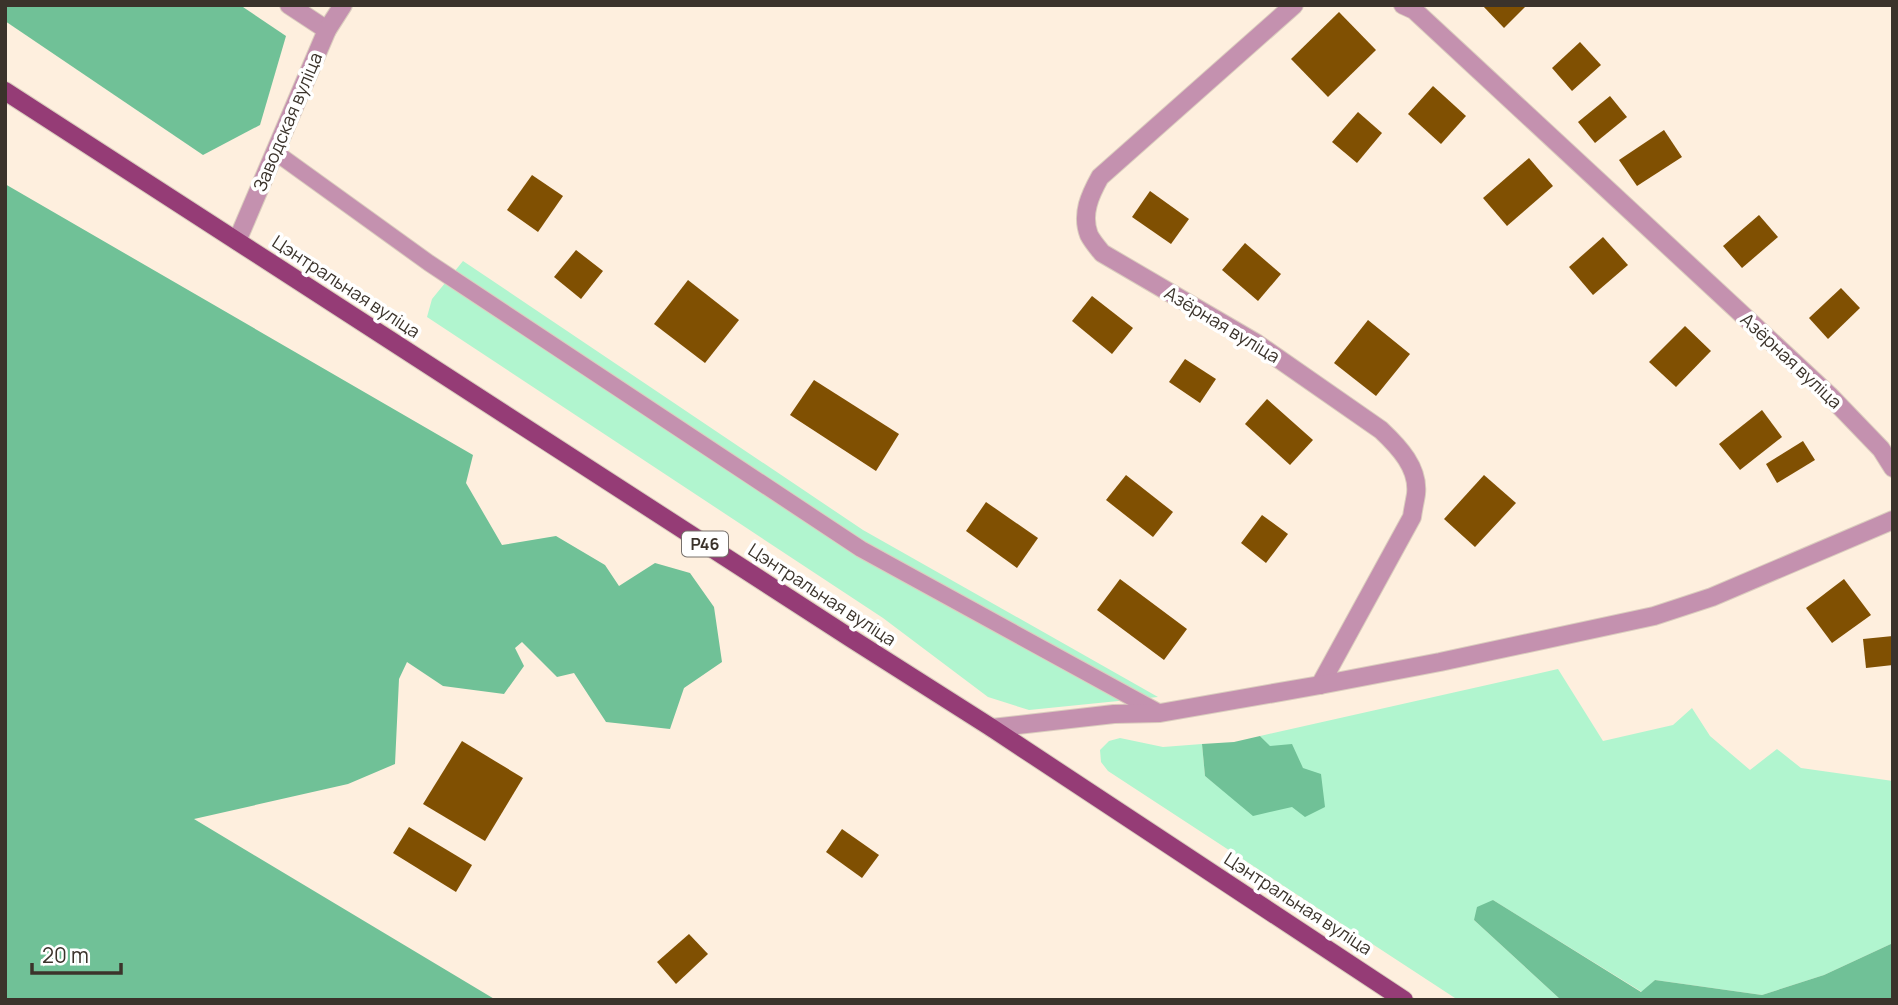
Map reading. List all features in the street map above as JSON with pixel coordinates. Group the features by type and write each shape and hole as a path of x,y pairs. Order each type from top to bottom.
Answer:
{"main road":[{"name":"Цэнтральная вуліца","path":"5,91 992,728 1404,1000"}],"street":[{"path":"289,5 327,30"},
{"name":"Заводская вуліца","path":"237,241 327,30 343,5"},
{"name":"Азёрная вуліца","path":"1294,5 1100,177 1088,197 1086,216 1090,236 1102,253 1256,343 1381,430 1399,447 1412,467 1417,491 1412,517 1320,685"},
{"name":"Азёрная вуліца","path":"1403,5 1414,10 1829,395 1881,449 1893,468"},
{"path":"992,728 1114,714 1160,713 1440,662 1654,617 1712,597 1893,520"}],"lane":[{"path":"275,152 429,263 861,548 1160,713"}],"green space":[{"path":"5,5 240,5 286,36 260,125 203,155 5,21"},
{"path":"5,184 473,455 466,483 502,545 556,536 605,565 619,586 655,563 690,573 714,607 722,662 684,688 670,729 606,722 574,673 557,677 522,642 515,648 524,666 504,694 443,686 407,662 399,679 395,764 348,784 194,819 496,1000 5,1000"},
{"path":"463,261 863,530 1158,697 1029,710 988,697 883,618 427,317 432,299"},
{"path":"1558,669 1603,741 1673,725 1692,708 1710,736 1750,770 1777,749 1801,768 1893,781 1893,943 1824,975 1762,995 1655,980 1642,992 1493,900 1474,920 1561,1000 1458,1000 1108,771 1101,762 1100,750 1109,741 1120,738 1163,747 1202,744 1205,776 1229,795 1303,768 1270,747 1260,736"},
{"path":"1260,736 1270,746 1292,744 1303,768 1321,774 1325,807 1305,817 1292,807 1253,816 1205,776 1202,744 1234,742"},
{"path":"1493,900 1641,992 1655,980 1762,995 1824,975 1893,943 1893,1000 1561,1000 1474,920 1477,907"}],"building":[{"path":"1482,5 1527,5 1504,28"},
{"path":"1339,12 1376,50 1328,97 1291,59"},
{"path":"1580,42 1601,65 1572,91 1552,68"},
{"path":"1433,86 1466,116 1441,144 1408,114"},
{"path":"1610,96 1627,117 1595,143 1578,122"},
{"path":"1358,112 1382,133 1357,163 1332,142"},
{"path":"1664,130 1682,157 1637,186 1619,160"},
{"path":"1529,158 1553,186 1507,226 1483,198"},
{"path":"532,175 563,196 538,232 507,210"},
{"path":"1150,191 1189,219 1171,244 1132,217"},
{"path":"1759,215 1778,237 1742,268 1723,246"},
{"path":"1603,237 1628,265 1593,295 1569,267"},
{"path":"1245,243 1281,274 1258,301 1222,270"},
{"path":"576,250 603,271 581,299 554,277"},
{"path":"688,280 739,320 705,363 654,324"},
{"path":"1841,288 1860,308 1828,339 1809,318"},
{"path":"1092,296 1133,328 1112,354 1072,321"},
{"path":"1368,320 1410,354 1376,396 1334,363"},
{"path":"1685,326 1711,351 1676,387 1649,362"},
{"path":"1185,359 1216,379 1200,403 1169,382"},
{"path":"814,380 899,434 876,471 790,415"},
{"path":"1267,399 1313,440 1290,465 1245,424"},
{"path":"1762,410 1782,437 1740,470 1719,444"},
{"path":"1803,441 1815,460 1777,483 1766,464"},
{"path":"1126,475 1173,512 1153,537 1106,500"},
{"path":"1484,475 1516,503 1475,547 1444,519"},
{"path":"986,502 1038,538 1017,568 966,531"},
{"path":"1262,515 1288,534 1266,563 1241,543"},
{"path":"1120,579 1187,629 1164,660 1097,610"},
{"path":"1844,579 1871,615 1832,643 1806,608"},
{"path":"1893,636 1893,665 1866,668 1863,639"},
{"path":"462,741 523,778 485,841 423,804"},
{"path":"409,827 472,865 456,892 393,853"},
{"path":"842,829 879,855 862,878 826,852"},
{"path":"689,934 708,954 676,984 657,962"}]}
